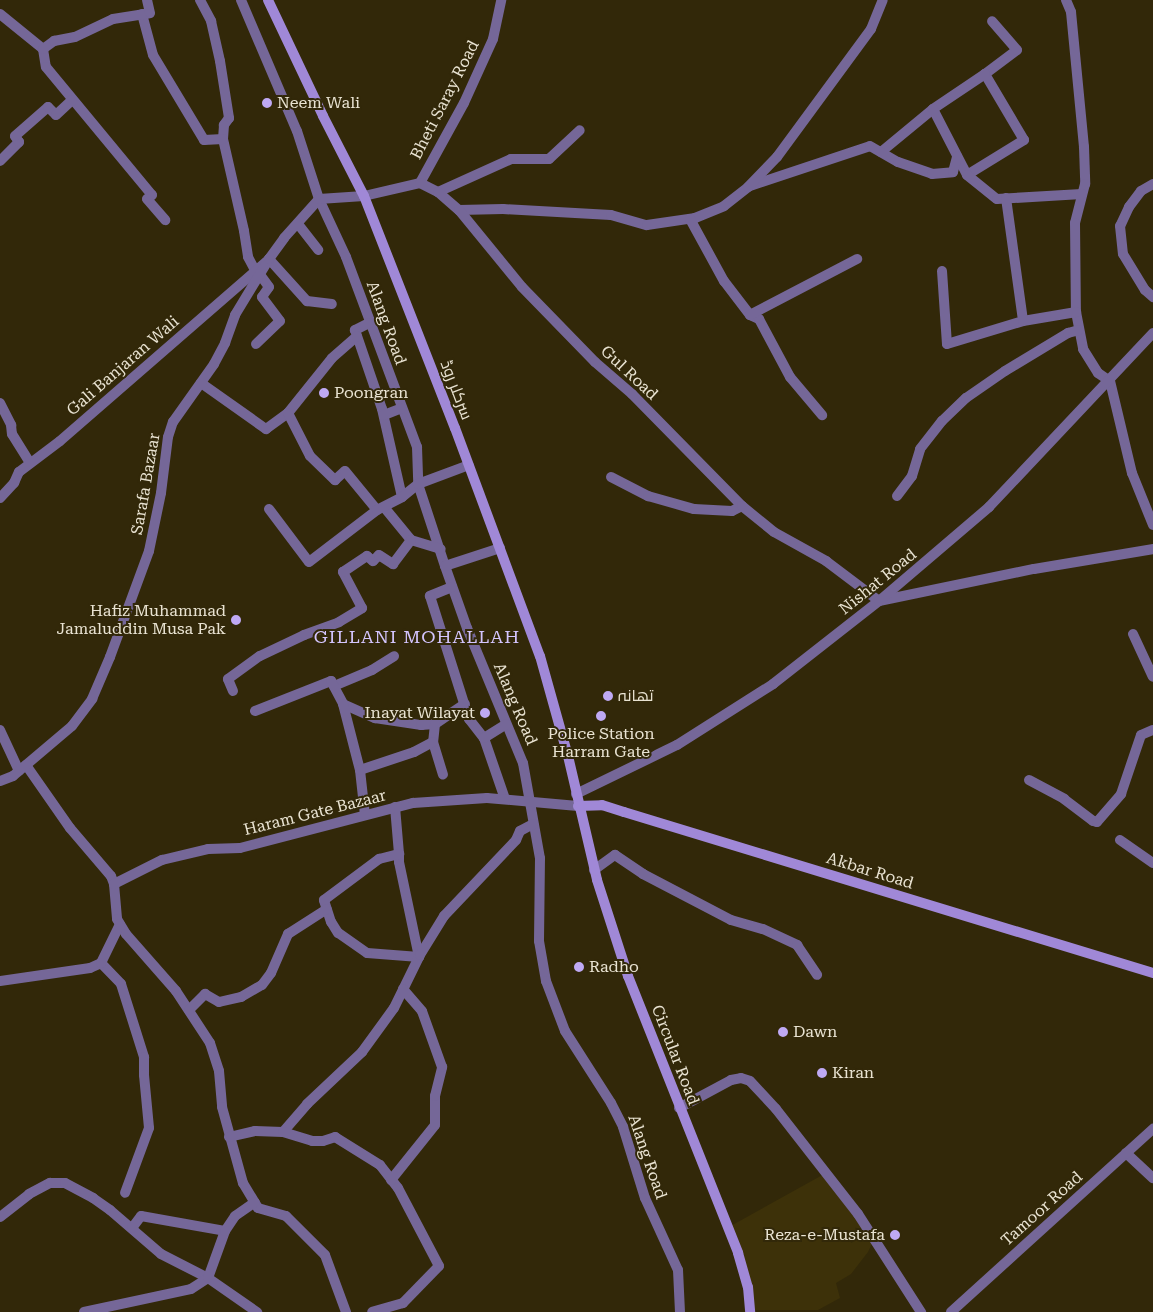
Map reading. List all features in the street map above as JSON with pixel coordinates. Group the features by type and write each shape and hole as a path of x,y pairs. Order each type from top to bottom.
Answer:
{"main road":[{"name":"سرکلر روڈ","path":"268,0 323,116 364,196 469,465 540,656 578,806"},
{"name":"Circular Road","path":"578,806 594,870 628,976 738,1254 748,1287 750,1312"},
{"name":"Akbar Road","path":"578,806 610,808 1153,973"}],"street":[{"path":"43,49 54,41 75,37 113,19 150,13 147,0"},
{"path":"200,0 211,20 226,99 229,118 224,125 223,139 241,215 248,257 270,287 262,297 280,321 256,344"},
{"name":"Alang Road","path":"241,0 297,131 319,199 346,257 369,323 417,447 418,484 452,587 523,763 540,858 539,941 546,981 565,1031 611,1103 623,1127 645,1198 678,1270 680,1312"},
{"name":"Bheti Saray Road","path":"420,184 464,103 493,39 501,0"},
{"path":"459,210 503,208 611,215 647,225 690,219 724,206 748,187 776,157 839,75 871,29 883,0"},
{"path":"1066,0 1072,12 1084,147 1085,184 1075,223 1076,312 1083,349 1098,373 1110,381 1132,474 1153,525"},
{"path":"0,14 43,49 46,67 152,195 147,199 165,220"},
{"path":"142,14 153,55 204,140 223,139"},
{"path":"881,152 933,109 1017,50 992,21"},
{"path":"967,175 1024,140 985,74"},
{"path":"0,161 19,142 15,136 48,107 56,115 72,100"},
{"path":"933,109 967,175 997,199 1082,194"},
{"path":"438,192 510,159 549,160 580,130"},
{"path":"748,187 870,146 898,162 932,174 953,172 957,157"},
{"path":"319,199 364,196 420,184"},
{"name":"Gul Road","path":"420,184 438,192 459,210 522,287 595,362 632,394 742,506 774,532 826,561 879,601"},
{"path":"1153,184 1141,191 1129,207 1120,226 1123,254 1145,290 1153,298"},
{"path":"1006,198 1023,321"},
{"name":"Sarafa Bazaar","path":"0,781 20,771 72,726 92,699 110,657 149,551 161,493 168,437 173,422 201,383 225,343 235,315 258,273 284,238 319,199"},
{"path":"690,219 724,281 750,314 759,319 790,377 822,415"},
{"path":"298,224 318,250"},
{"path":"269,259 307,301 332,304"},
{"path":"750,314 857,259"},
{"path":"942,271 947,344 1023,321 1076,312"},
{"name":"Gali Banjaran Wali","path":"0,498 14,483 19,472 60,441 258,273"},
{"path":"369,323 355,330 384,415 402,497"},
{"path":"897,496 912,476 920,449 942,421 960,404 1005,371 1068,333 1079,330"},
{"name":"Nishat Road","path":"576,794 677,745 773,684 879,601 989,507 1110,381 1153,333"},
{"path":"201,383 266,429 288,413 332,358 357,336"},
{"path":"0,403 11,425 12,434 30,463"},
{"path":"384,415 402,408"},
{"path":"288,413 310,456 335,480 345,471 411,540 441,549"},
{"path":"269,509 309,562 381,508 402,497 418,484 469,465"},
{"path":"611,477 648,496 694,509 732,511 742,506"},
{"path":"233,691 228,679 260,656 304,635 339,622 362,608 344,572 367,556 374,561 378,555 393,564 411,540"},
{"path":"445,566 500,548"},
{"path":"879,601 1034,569 1153,549"},
{"path":"452,587 430,596 469,719 484,738 505,799"},
{"path":"1133,634 1153,677"},
{"path":"334,686 372,670 394,656"},
{"path":"255,712 331,680 342,704 360,770 365,815"},
{"path":"342,704 388,722 435,724 464,704"},
{"path":"435,724 433,742 443,775"},
{"path":"484,738 506,724"},
{"path":"0,730 20,771 111,876 114,884 117,919 126,934 176,991 210,1042 218,1066 222,1108 243,1183 258,1208 286,1216 325,1255 346,1312"},
{"path":"1029,780 1064,799 1097,822 1121,794 1141,735 1153,730"},
{"path":"360,770 414,752 433,742"},
{"name":"Haram Gate Bazaar","path":"114,884 162,860 208,849 240,848 413,803 487,798 578,806"},
{"path":"396,808 399,854 419,957"},
{"path":"283,1132 307,1104 362,1052 394,1008 419,957 444,916 516,840 520,831 533,824"},
{"path":"1120,840 1153,863"},
{"path":"399,854 378,859 324,900 331,922 338,933 367,953 419,957"},
{"path":"594,870 615,855 643,874 731,920 763,929 797,945 817,975"},
{"path":"189,1010 205,994 220,1002 241,997 262,985 271,973 288,934 328,910"},
{"path":"0,981 90,968 101,963 120,924"},
{"path":"101,963 121,984 144,1057 149,1128 124,1193"},
{"path":"391,1180 435,1125 435,1096 442,1067 422,1011 403,989"},
{"path":"679,1108 730,1080 741,1078 750,1081 776,1109 858,1214 921,1312"},
{"name":"Tamoor Road","path":"951,1312 1153,1129"},
{"path":"229,1136 255,1131 283,1132 312,1141 323,1142 335,1137 380,1165 391,1180 439,1266 403,1303 372,1312"},
{"path":"1126,1153 1153,1178"},
{"path":"0,1217 29,1194 50,1183 65,1182 93,1198 132,1228 161,1254 208,1278 257,1312"},
{"path":"84,1312 191,1289 208,1278 225,1231 235,1216 255,1202"},
{"path":"132,1228 141,1216 225,1231"}],"shaded area":[{"path":"826,1173 874,1239 868,1252 851,1274 836,1283 840,1298 818,1310 750,1310 727,1228"}],"place":[{"name":"Neem Wali","path":"267,103"},
{"name":"Poongran","path":"324,393"},
{"name":"Hafiz Muhammad Jamaluddin Musa Pak","path":"236,620"},
{"name":"تھانہ","path":"608,696"},
{"name":"Inayat Wilayat","path":"485,713"},
{"name":"Police Station Harram Gate","path":"601,716"},
{"name":"Radho","path":"579,967"},
{"name":"Dawn","path":"783,1032"},
{"name":"Kiran","path":"822,1073"},
{"name":"Reza-e-Mustafa","path":"895,1235"}],"district":[{"name":"GILLANI MOHALLAH","path":"417,637"}]}
